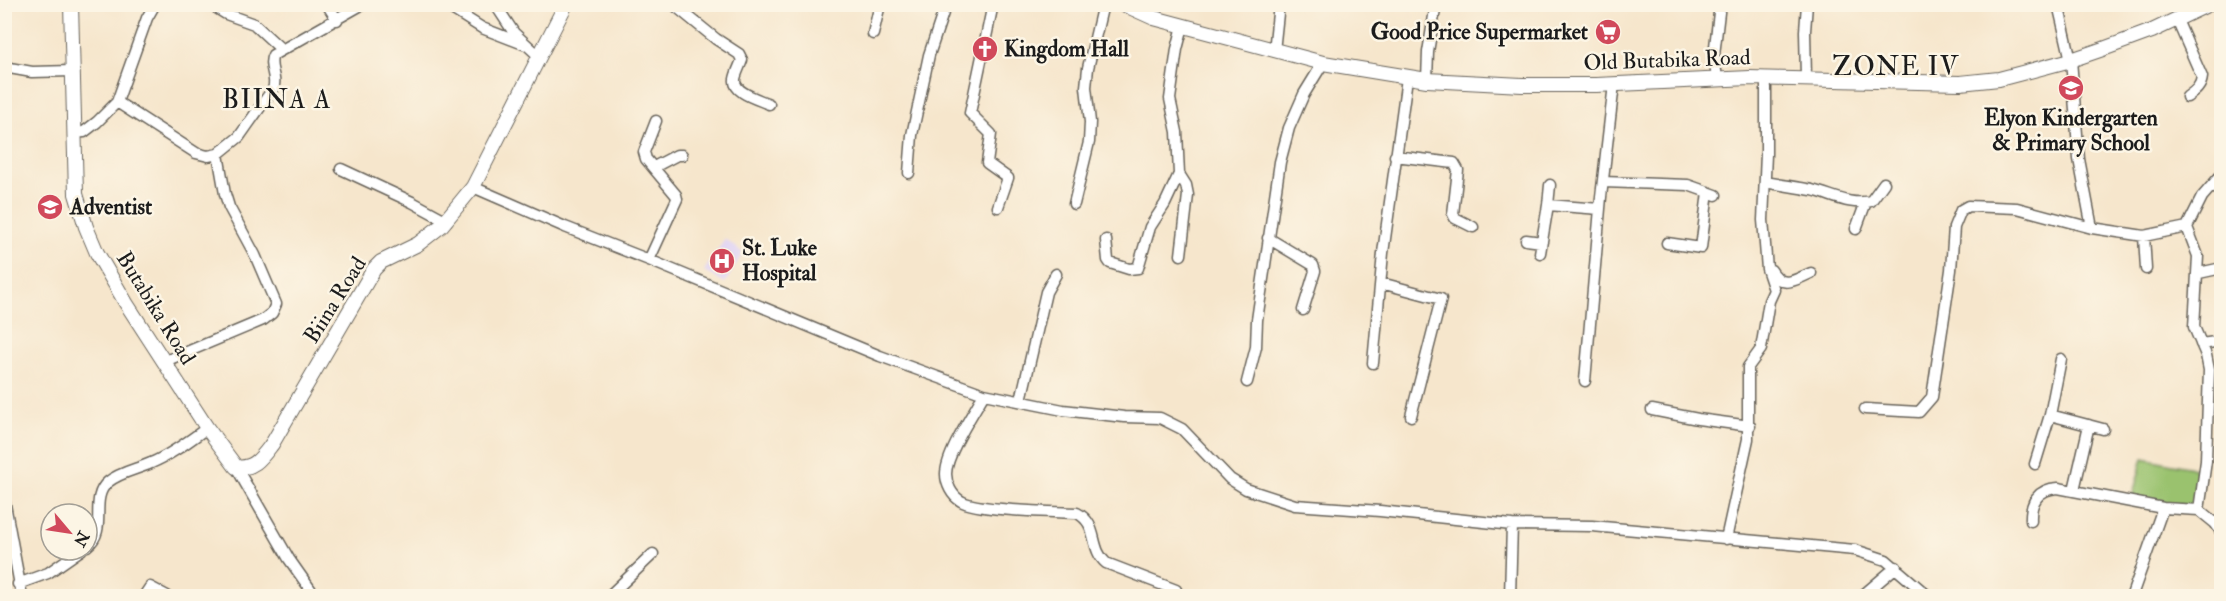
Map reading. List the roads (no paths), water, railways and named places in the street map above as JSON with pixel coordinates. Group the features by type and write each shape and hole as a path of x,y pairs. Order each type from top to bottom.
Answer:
{"main road":[{"name":"Butabika Road","path":"71,4 76,194 86,227 110,277 207,428 236,467"},
{"name":"Biina Road","path":"236,467 248,467 258,462 272,444 374,269 381,262 418,244 447,221 473,187 566,4"},
{"name":"Old Butabika Road","path":"1123,4 1154,18 1323,63 1407,78 1522,85 1770,78 1960,83 1999,79 2071,60 2152,31 2209,4"}],"street":[{"path":"74,133 84,132 117,102 147,18 155,4"},
{"path":"210,4 226,14 254,24 281,49"},
{"path":"327,4 337,20"},
{"path":"117,102 196,153 208,156 218,154 239,137 273,89 276,82 271,61 273,55 363,4"},
{"path":"444,4 482,28 526,45"},
{"path":"495,4 514,33 540,57"},
{"path":"674,4 716,39 739,54 742,60 735,77 735,84 741,91 769,104"},
{"path":"873,34 880,4"},
{"path":"909,173 912,135 929,55 946,4"},
{"path":"993,4 970,113 991,134 987,163 1008,178 998,207"},
{"path":"1074,204 1089,142 1090,122 1086,87 1088,68 1103,4"},
{"path":"1274,51 1279,4"},
{"path":"1427,80 1428,52 1436,4"},
{"path":"1717,79 1714,55 1720,4"},
{"path":"1806,78 1807,4"},
{"path":"2058,4 2071,60 2079,159 2092,228"},
{"path":"2177,20 2202,77 2196,90 2187,97"},
{"path":"1180,255 1188,195 1186,185 1179,174 1177,132 1170,99 1177,49 1183,26"},
{"path":"1247,382 1256,346 1257,320 1280,162 1289,128 1304,94 1323,63"},
{"path":"4,67 32,72 72,71"},
{"path":"1373,363 1395,156 1407,78"},
{"path":"1726,539 1750,426 1748,368 1761,349 1769,301 1774,290 1766,262 1762,219 1765,182 1766,85 1770,78"},
{"path":"1586,381 1600,209 1614,84"},
{"path":"649,260 676,199 676,195 646,159 644,152 656,121"},
{"path":"164,362 263,320 272,313 276,304 255,255 229,207 218,154"},
{"path":"654,167 677,154 682,155"},
{"path":"1395,156 1454,163 1458,170 1453,214 1455,218 1473,227"},
{"path":"341,169 447,221"},
{"path":"1106,240 1110,263 1129,269 1138,268 1150,228 1165,204 1179,174"},
{"path":"2199,510 2206,461 2209,370 2194,327 2199,273 2198,256 2187,227 2202,197 2222,174"},
{"path":"1603,182 1688,185 1712,193 1701,248 1667,243"},
{"path":"1765,182 1814,190 1839,200 1860,203 1871,201 1884,183"},
{"path":"1526,240 1541,248 1550,185"},
{"path":"473,187 880,356 984,394 1063,410 1124,417 1160,418 1182,429 1230,479 1246,489 1295,505 1380,511 1512,525 1592,526 1855,550 1886,560 1928,597"},
{"path":"1856,229 1866,202"},
{"path":"1548,205 1600,209"},
{"path":"1864,409 1919,412 1932,397 1951,270 1954,227 1961,210 1968,206 2017,208 2092,228 2144,236 2187,227"},
{"path":"2144,236 2146,269"},
{"path":"1268,238 1313,265 1315,271 1303,310"},
{"path":"1766,262 1780,282 1787,282 1811,273"},
{"path":"2199,273 2222,268"},
{"path":"1021,400 1046,292 1056,274"},
{"path":"1381,283 1441,299 1411,416"},
{"path":"2201,344 2222,341"},
{"path":"2035,465 2050,415 2061,358"},
{"path":"984,394 965,427 948,464 947,482 954,496 970,505 1077,513 1089,522 1100,557 1106,563 1176,590"},
{"path":"1652,410 1750,426"},
{"path":"2050,415 2103,429"},
{"path":"2074,490 2089,425"},
{"path":"99,502 99,497 107,483 116,477 153,463 207,428"},
{"name":"Butabika Road","path":"236,467 289,559 315,597"},
{"path":"2031,521 2034,501 2042,491 2058,488 2163,508 2199,510 2215,523 2222,533"},
{"path":"4,500 22,597"},
{"path":"2132,595 2163,508"},
{"path":"1510,597 1512,525"},
{"path":"609,597 653,554"},
{"path":"18,584 48,573 64,562"},
{"path":"1862,597 1896,567"},
{"path":"144,597 150,587 167,597"}],"place":[{"name":"Good Price Supermarket","path":"1608,32"},
{"name":"Kingdom Hall","path":"985,49"},
{"name":"Elyon Kindergarten & Primary School","path":"2071,88"},
{"name":"Adventist","path":"50,207"},
{"name":"St. Luke Hospital","path":"722,261"}],"district":[{"name":"ZONE IV","path":"1896,67"},
{"name":"BIINA A","path":"277,100"}]}
